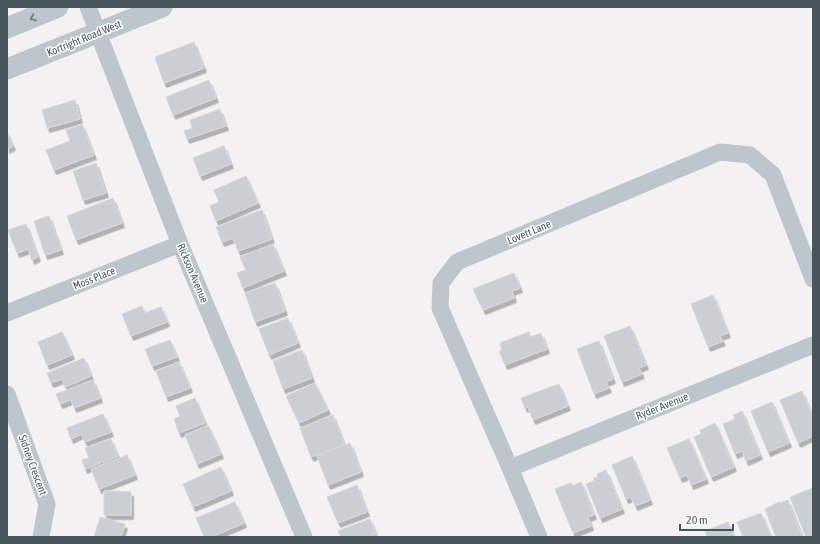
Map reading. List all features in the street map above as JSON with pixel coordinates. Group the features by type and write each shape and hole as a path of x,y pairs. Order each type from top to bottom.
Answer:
{"street":[{"path":"7,28 58,7"},
{"name":"Rickson Avenue","path":"88,7 180,244 304,537"},
{"name":"Kortright Road West","path":"7,69 162,7"},
{"name":"Lovett Lane","path":"538,537 510,468 440,308 441,283 457,262 720,152 750,155 772,175 813,279"},
{"name":"Moss Place","path":"7,313 180,244"},
{"name":"Ryder Avenue","path":"510,468 813,345"},
{"name":"Sidney Crescent","path":"7,394 47,504 41,537"}],"building":[{"path":"194,42 204,68 164,83 155,57"},
{"path":"209,80 216,98 173,115 166,97"},
{"path":"75,100 80,119 47,128 42,110"},
{"path":"220,109 226,126 187,139 184,131 192,128 190,120"},
{"path":"82,124 94,155 54,170 46,150 70,141 66,130"},
{"path":"7,132 13,146 7,149"},
{"path":"224,146 231,164 200,176 193,158"},
{"path":"96,163 106,193 83,200 73,171"},
{"path":"246,176 258,203 216,221 210,206 219,202 214,190"},
{"path":"113,198 122,223 76,240 67,216"},
{"path":"262,210 272,239 238,251 233,238 222,242 216,227"},
{"path":"49,216 61,250 45,255 34,221"},
{"path":"26,224 38,257 32,260 28,249 17,253 8,230"},
{"path":"273,244 284,271 243,288 237,273 246,270 240,257"},
{"path":"514,273 520,288 512,291 514,298 483,310 473,289"},
{"path":"275,283 285,311 255,322 245,293"},
{"path":"713,295 728,333 720,336 723,341 708,347 691,304"},
{"path":"142,306 145,313 161,307 167,322 131,336 122,314"},
{"path":"288,318 298,343 269,355 259,329"},
{"path":"630,326 646,365 639,368 642,374 622,382 604,336"},
{"path":"62,332 72,355 47,365 38,342"},
{"path":"529,332 531,337 541,333 547,349 505,365 499,351 502,350 500,343"},
{"path":"170,340 177,357 152,366 145,349"},
{"path":"599,341 613,379 606,382 609,388 594,394 577,349"},
{"path":"302,350 312,378 283,389 273,361"},
{"path":"84,358 91,376 65,387 62,379 51,383 47,373"},
{"path":"179,362 190,388 166,397 156,371"},
{"path":"93,380 100,398 74,408 71,400 60,404 56,394"},
{"path":"315,383 328,410 299,423 286,396"},
{"path":"559,384 568,406 533,420 528,407 525,408 521,398"},
{"path":"802,391 813,418 813,427 810,428 813,436 798,443 780,400"},
{"path":"195,398 205,423 179,433 174,419 180,416 176,406"},
{"path":"772,402 789,443 768,452 751,411"},
{"path":"742,411 760,455 746,461 742,451 735,454 723,424 735,419 733,415"},
{"path":"103,414 111,432 85,442 81,434 71,439 67,428"},
{"path":"333,415 344,444 311,457 300,428"},
{"path":"715,423 734,467 711,477 694,437 701,434 700,430"},
{"path":"208,425 221,454 197,464 185,435"},
{"path":"111,439 118,456 85,469 82,460 89,458 85,448"},
{"path":"689,439 706,479 691,485 687,475 680,478 667,448"},
{"path":"350,443 361,472 328,485 317,456"},
{"path":"127,455 135,475 99,489 91,469"},
{"path":"632,456 650,500 635,506 631,497 626,499 612,465"},
{"path":"221,467 231,491 193,507 183,484"},
{"path":"606,470 622,509 600,518 586,484 594,481 594,478 598,477 597,474"},
{"path":"581,482 594,515 588,517 591,526 573,533 555,489 571,483 573,486"},
{"path":"357,485 367,512 338,523 327,497"},
{"path":"813,488 813,537 806,537 790,497"},
{"path":"104,491 131,492 131,515 104,515"},
{"path":"788,500 802,537 776,537 765,509 779,502"},
{"path":"235,502 244,523 211,537 204,537 196,518"},
{"path":"761,513 771,537 743,537 737,522"},
{"path":"100,517 125,524 121,537 94,537"},
{"path":"370,519 377,537 341,537 338,531"},
{"path":"728,522 734,537 707,537 705,531"}]}
